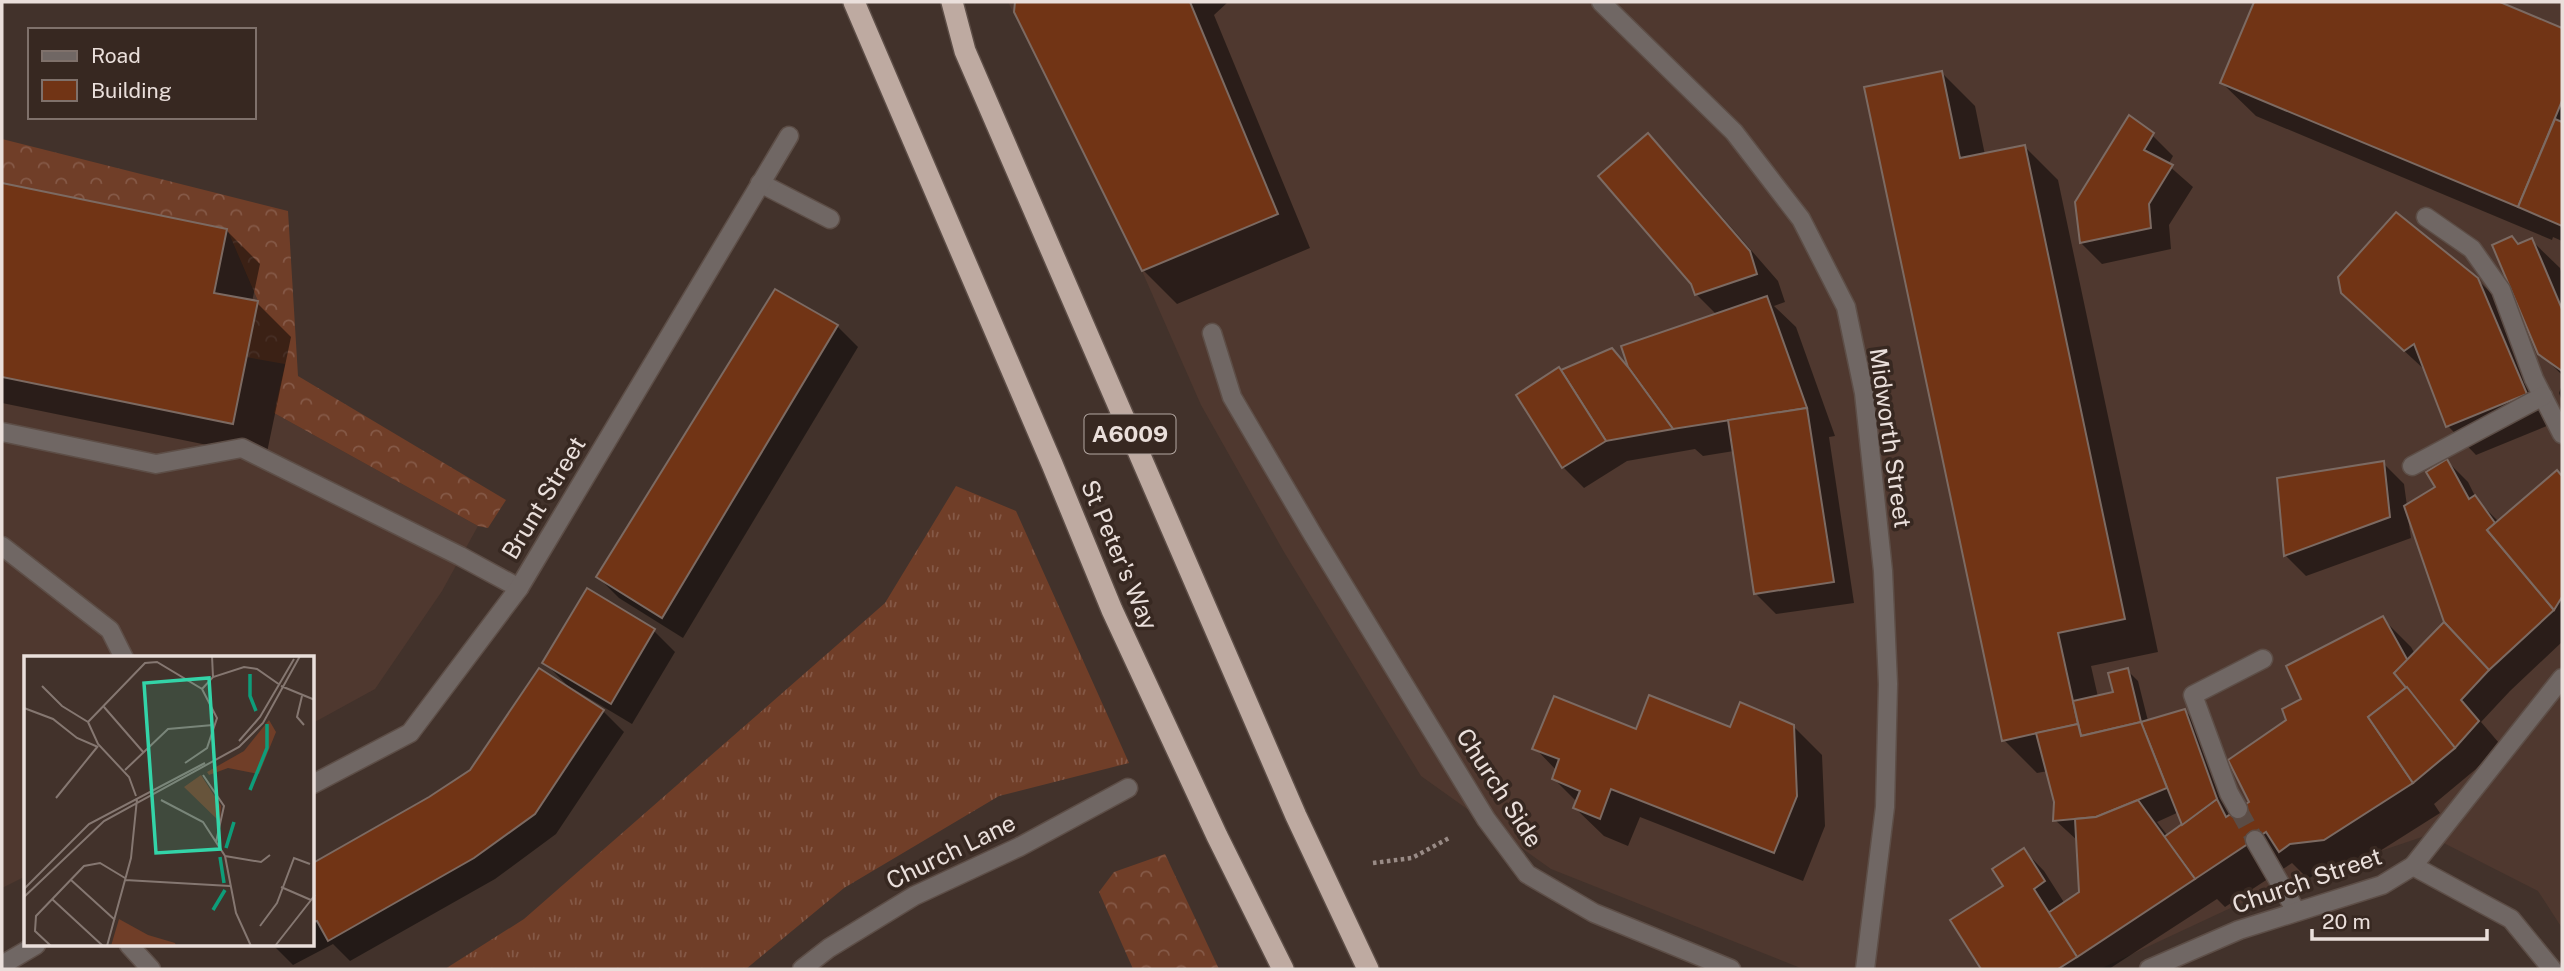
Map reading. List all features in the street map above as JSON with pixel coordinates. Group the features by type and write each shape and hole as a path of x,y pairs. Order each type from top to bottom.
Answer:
{"highway":[{"name":"St Peter's Way","path":"854,2 1112,610 1217,836 1283,969"},
{"name":"A6009","path":"952,2 965,51 1296,817 1368,969"}],"street":[{"name":"Midworth Street","path":"1601,2 1734,132 1801,219 1846,307 1864,393 1883,571 1888,684 1885,807 1865,969"},
{"name":"Brunt Street","path":"315,783 410,733 519,588 789,136"},
{"path":"760,183 830,219"},
{"path":"2426,217 2472,248 2501,290 2543,396 2562,435"},
{"name":"Church Side","path":"1212,333 1232,397 1486,819 1527,874 1594,913 1731,969"},
{"path":"2412,466 2543,396"},
{"path":"2,432 156,464 242,448 519,588"},
{"path":"2,546 110,630 123,656"},
{"path":"2238,809 2229,793 2193,695 2263,659"},
{"name":"Church Street","path":"2149,969 2239,930 2382,886 2413,866 2562,678"},
{"name":"Church Lane","path":"802,969 829,948 914,896 1018,847 1128,788"},
{"path":"2255,840 2296,911"},
{"path":"2413,866 2511,919 2552,969"},
{"path":"2,965 34,946"},
{"path":"130,946 152,969"}],"path":[{"path":"1373,863 1412,858 1486,819"}],"shaded area":[{"path":"1008,2 2562,2 2562,928 2538,891 2428,835 2282,884 2100,969 1803,969 1551,869 1421,776 1284,552 1201,405 1142,271"},
{"path":"2,183 227,229 285,364 274,413 478,526 442,591 375,689 315,722 315,656 24,656 24,877 2,888"}],"green space":[{"path":"2,139 288,211 298,376 506,500 488,528 478,526 274,413 285,364 246,357 258,301 227,229 2,183"},
{"path":"956,486 1016,511 1129,763 999,796 844,888 746,969 445,969 524,919 885,603"},
{"path":"1165,854 1219,969 1133,969 1099,892 1114,872"}],"building":[{"path":"1015,2 1190,2 1278,214 1142,271 1014,12"},
{"path":"2254,2 2500,2 2562,28 2562,101 2518,207 2220,83"},
{"path":"1942,71 1960,158 2025,145 2125,619 2058,633 2078,724 2002,741 1864,87"},
{"path":"2129,115 2154,133 2144,150 2173,165 2149,204 2151,228 2080,243 2075,202"},
{"path":"2555,119 2562,122 2562,226 2518,207"},
{"path":"1648,133 1750,251 1757,274 1695,295 1691,284 1598,176"},
{"path":"2,183 227,229 214,293 258,301 233,424 2,377"},
{"path":"2396,212 2478,278 2527,394 2446,427 2414,344 2404,351 2341,293 2338,277"},
{"path":"2512,236 2518,244 2532,238 2562,309 2562,371 2538,354 2492,245"},
{"path":"775,289 838,325 662,618 596,577"},
{"path":"1767,296 1807,408 1673,429 1628,367 1621,346"},
{"path":"1612,348 1673,429 1606,441 1561,370"},
{"path":"1559,367 1606,441 1562,468 1516,395"},
{"path":"1807,408 1834,582 1754,594 1728,420"},
{"path":"2447,459 2469,499 2475,495 2495,523 2487,530 2554,610 2489,670 2444,622 2404,506 2435,487 2426,472"},
{"path":"2384,461 2390,517 2284,556 2277,478"},
{"path":"2557,470 2562,476 2562,597 2554,610 2487,530"},
{"path":"587,588 655,629 611,704 542,663"},
{"path":"2383,616 2408,661 2394,673 2407,687 2368,717 2413,783 2324,840 2290,844 2279,852 2266,832 2195,879 2164,837 2217,799 2226,817 2249,802 2228,760 2286,720 2282,709 2301,699 2286,666"},
{"path":"2444,622 2489,670 2461,700 2479,721 2455,748 2394,673"},
{"path":"539,668 604,710 535,814 474,858 328,941 315,922 315,862 429,797 470,770"},
{"path":"2128,668 2141,722 2081,736 2073,701 2113,692 2108,673"},
{"path":"2407,687 2455,748 2413,783 2368,717"},
{"path":"1649,695 1730,727 1740,702 1794,725 1797,796 1774,853 1611,789 1600,819 1573,808 1580,791 1552,779 1559,759 1532,749 1554,696 1636,729"},
{"path":"2185,709 2217,799 2182,825 2141,722"},
{"path":"2141,722 2167,788 2096,817 2053,821 2054,802 2036,733 2078,724 2081,736"},
{"path":"2138,800 2195,879 2077,957 2048,913 2079,892 2075,819 2096,817"},
{"path":"2024,848 2045,881 2034,889 2077,957 2058,969 1981,969 1950,920 2003,886 1992,869"}],"tunnel":[{"path":"2238,809 2255,840"}]}
